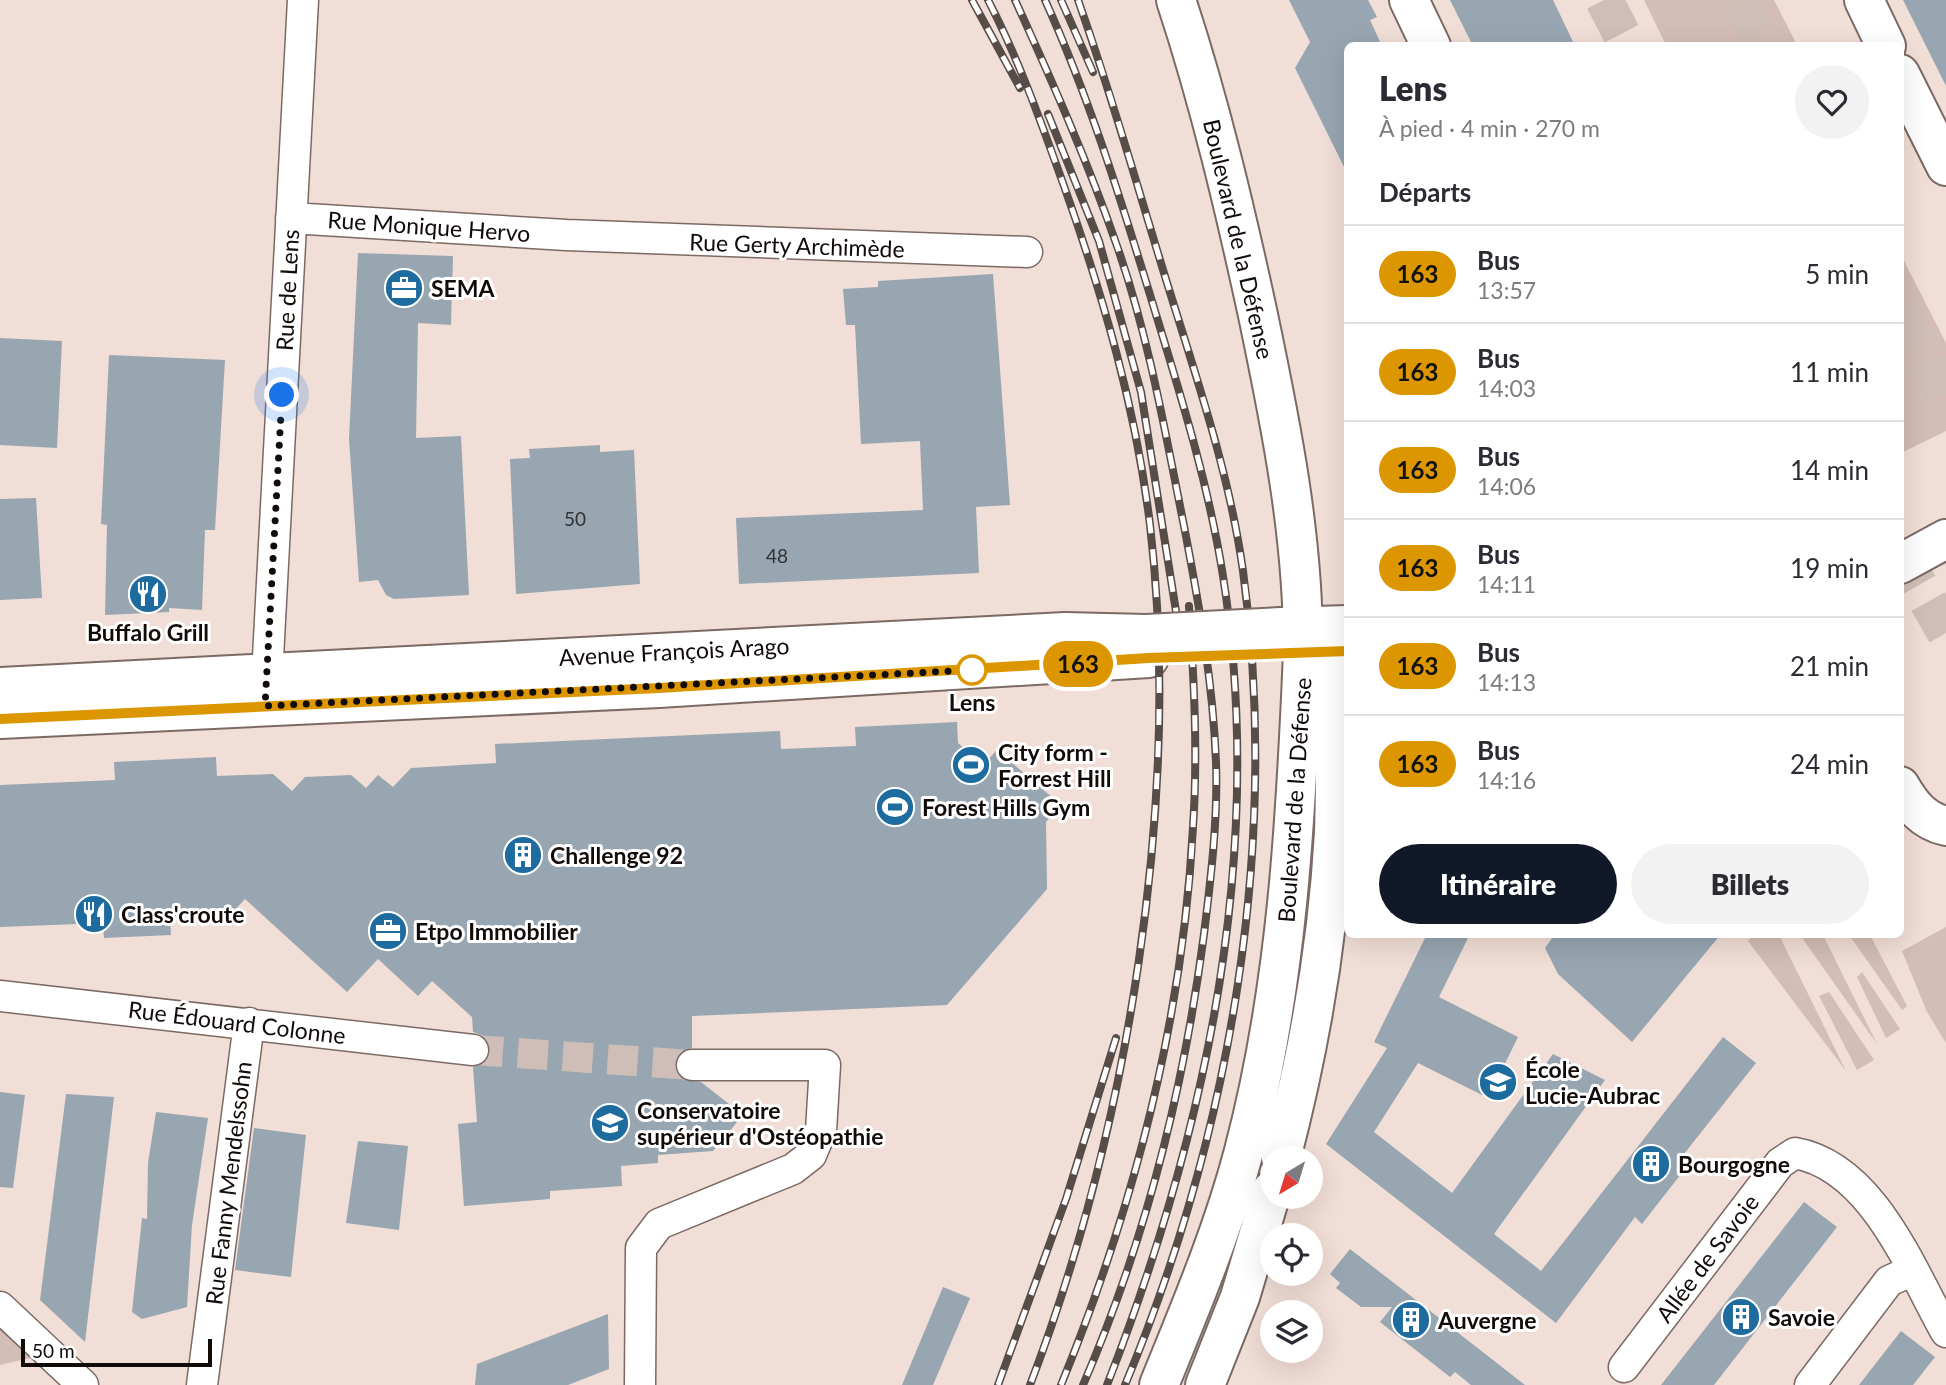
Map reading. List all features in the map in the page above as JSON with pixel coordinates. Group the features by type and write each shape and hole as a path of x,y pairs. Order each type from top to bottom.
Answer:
{"main road":[{"name":"Boulevard de la Défense","path":"1176,0 1221,153 1265,350 1285,451 1333,735 1334,830 1327,907 1311,1036 1284,1146"},
{"path":"1409,0 1429,42"},
{"path":"1864,0 1884,42"},
{"path":"1904,82 1946,166"},
{"path":"1904,562 1946,539"},
{"name":"Avenue François Arago","path":"0,719 266,690 1065,632 1148,646 1315,641"},
{"name":"Boulevard de la Défense","path":"1159,1385 1230,1199 1244,1153 1270,1040 1285,936 1315,641"},
{"name":"Avenue François Arago","path":"0,687 266,690"},
{"path":"1904,793 1910,804 1925,818 1946,826"},
{"path":"1205,1385 1240,1297 1266,1209"}],"street":[{"name":"Rue de Lens","path":"266,690 303,0"},
{"name":"Rue Monique Hervo","path":"291,218 566,236"},
{"name":"Rue Gerty Archimède","path":"566,236 1027,252"},
{"name":"Rue Édouard Colonne","path":"0,996 473,1050"},
{"name":"Rue Fanny Mendelssohn","path":"202,1385 249,1023"},
{"path":"640,1385 641,1248 659,1224 793,1170 811,1155 821,1131 825,1065 692,1065"},
{"name":"Allée de Savoie","path":"1624,1367 1780,1164 1795,1153 1816,1157 1868,1198 1911,1271"},
{"path":"1810,1385 1889,1281 1911,1271 1946,1332"},
{"path":"0,1307 83,1385"}],"shaded area":[{"path":"1644,0 1774,0 1795,42 1665,42"},
{"path":"1904,261 1946,343 1946,431 1904,452"},
{"path":"1946,927 1946,1043 1927,1012 1902,951"},
{"path":"1751,938 1780,938 1846,1071 1748,941"},
{"path":"1802,938 1824,938 1877,1044"},
{"path":"1851,938 1872,938 1907,1006 1902,1010"},
{"path":"1862,972 1900,1029 1886,1038 1857,977"},
{"path":"1829,992 1874,1060 1857,1070 1819,996"},
{"path":"0,1325 34,1357 0,1365"}],"building":[{"path":"1289,0 1368,0 1377,17 1370,20 1380,42 1344,42 1344,167 1295,68 1310,42"},
{"path":"1450,0 1553,0 1573,42 1471,42"},
{"path":"1903,0 1946,0 1946,86"},
{"path":"358,253 453,256 451,325 418,323 416,438 461,436 469,595 394,599 386,595 378,580 359,582 349,439"},
{"path":"993,274 1010,505 976,507 979,573 739,584 736,518 923,510 920,441 861,444 855,325 846,325 843,289 878,287 878,281"},
{"path":"0,338 62,341 57,448 0,445"},
{"path":"109,355 225,360 215,530 205,530 202,610 169,608 169,612 105,615 107,525 101,524"},
{"path":"600,445 600,452 634,450 640,584 516,594 510,459 530,458 529,449"},
{"path":"36,498 42,598 0,600 0,499"},
{"name":"Challenge 92","path":"957,722 958,743 983,765 997,750 1061,805 1046,822 1047,889 947,1005 692,1016 692,1048 677,1056 677,1073 684,1080 701,1082 743,1115 713,1151 658,1155 658,1163 621,1166 622,1186 550,1191 550,1199 464,1206 458,1124 477,1122 473,1067 487,1061 490,1051 484,1036 473,1032 472,1017 432,981 418,996 378,959 347,992 245,899 228,917 170,919 171,935 104,938 103,923 0,927 0,785 115,780 114,762 216,757 217,776 273,774 292,791 305,777 351,775 366,788 378,775 393,787 411,768 496,763 495,744 780,731 781,749 856,746 855,727"},
{"path":"1425,938 1468,938 1439,997 1518,1037 1488,1098 1418,1063 1374,1132 1452,1193 1553,1054 1605,1080 1494,1234 1541,1271 1723,1037 1756,1063 1680,1159 1688,1165 1642,1224 1635,1217 1556,1323 1326,1144 1387,1048 1374,1042"},
{"path":"1552,938 1718,938 1632,1042 1558,974 1545,948"},
{"path":"0,1092 25,1095 13,1188 0,1187"},
{"path":"66,1094 114,1097 85,1342 40,1300"},
{"path":"156,1112 208,1118 192,1225 187,1307 142,1319 132,1312 142,1218 147,1219 148,1163"},
{"path":"254,1128 306,1135 291,1277 235,1270"},
{"path":"358,1141 408,1146 399,1230 346,1223"},
{"name":"Savoie","path":"1804,1202 1837,1227 1714,1385 1661,1385"},
{"name":"Auvergne","path":"1350,1249 1525,1385 1471,1385 1455,1372 1450,1377 1380,1322 1392,1307 1361,1307 1336,1288 1340,1283 1330,1274"},
{"path":"943,1287 970,1298 933,1385 902,1385"},
{"path":"608,1314 609,1369 568,1385 475,1385 477,1364"},
{"path":"1901,1331 1935,1357 1913,1385 1859,1385"}],"tunnel":[{"path":"1604,0 1626,42"},
{"path":"1739,0 1761,42"},
{"path":"1904,319 1946,399"},
{"path":"1904,559 1946,633"},
{"path":"473,1050 692,1065"}],"railway":[{"path":"972,0 1020,88"},
{"path":"988,0 1020,68 1047,138 1105,311 1127,395 1144,481 1158,630 1159,739 1152,850 1139,961 1119,1072 1095,1181 1065,1286 1030,1385"},
{"path":"1015,0 1094,184 1138,315 1163,420 1195,585 1209,673 1216,762 1215,826 1204,934 1196,992 1173,1107 1159,1164 1125,1276 1083,1385"},
{"path":"1045,0 1076,73 1103,148 1192,436 1217,541 1234,679 1237,782 1232,885 1219,988 1199,1089 1173,1190 1107,1385"},
{"path":"1061,0 1093,72"},
{"path":"1078,0 1220,458 1243,571 1253,674 1255,778 1250,882 1238,986 1219,1088 1193,1189 1162,1289 1125,1385"},
{"path":"1048,114 1099,241 1141,392 1183,655"},
{"path":"1061,1385 1111,1250 1132,1181 1151,1111 1178,970 1187,899 1195,772 1189,606"},
{"path":"998,1385 1066,1199 1116,1038"}],"bus line":[{"name":"163","path":"0,719 659,688 1149,658 1344,651"}],"place":[{"name":"SEMA","path":"404,288"},
{"name":"Buffalo Grill","path":"148,594"},
{"name":"Lens","path":"972,670"},
{"name":"City form - Forrest Hill","path":"971,765"},
{"name":"Forest Hills Gym","path":"895,807"},
{"name":"Challenge 92","path":"523,855"},
{"name":"Class'croute","path":"94,914"},
{"name":"Etpo Immobilier","path":"388,931"},
{"name":"École Lucie-Aubrac","path":"1498,1082"},
{"name":"Conservatoire supérieur d'Ostéopathie","path":"610,1123"},
{"name":"Bourgogne","path":"1651,1164"},
{"name":"Savoie","path":"1741,1317"},
{"name":"Auvergne","path":"1411,1320"}],"route":[{"path":"282,395 265,706 972,670"}]}
